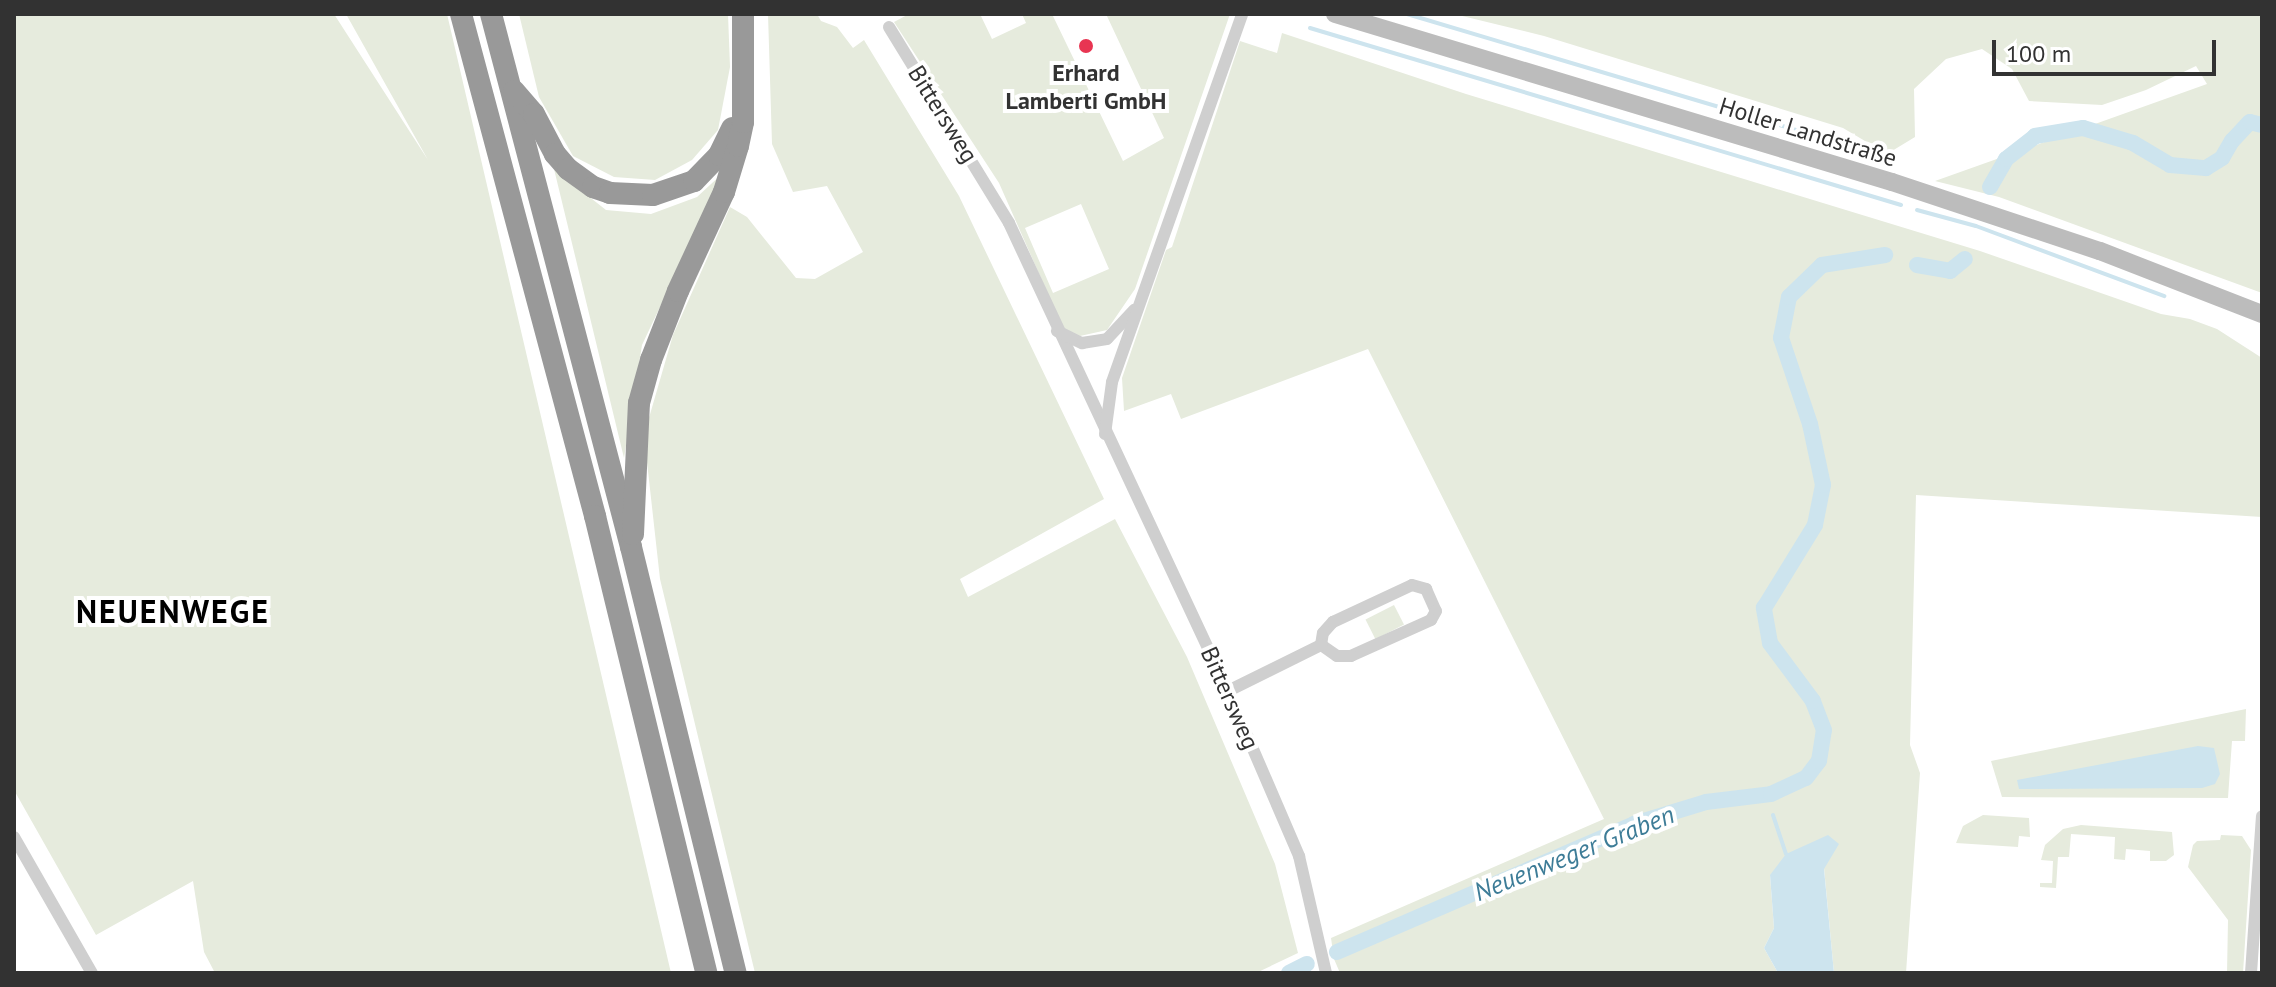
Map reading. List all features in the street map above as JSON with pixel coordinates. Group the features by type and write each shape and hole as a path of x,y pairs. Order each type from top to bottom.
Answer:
{"highway":[{"path":"461,14 595,516 706,973"},
{"path":"491,14 631,547 736,973"},
{"path":"631,547 637,492 634,457 639,403 678,291 724,192 743,122 743,14"},
{"path":"510,86 534,114 555,154 568,169 593,187 632,196 673,191 707,169 729,136 743,97"}],"main road":[{"name":"Holler Landstraße","path":"1335,14 1903,186 2100,251 2262,314"}],"street":[{"path":"1105,434 1112,382 1242,14"},
{"name":"Bittersweg","path":"889,27 1009,223 1105,434 1228,691 1299,856 1326,973"},
{"path":"1057,331 1082,343 1107,339 1138,306"},
{"path":"1412,585 1426,589 1436,611 1431,620 1351,656 1337,656 1321,645 1323,633 1333,622 1412,585"},
{"path":"1228,691 1321,645"},
{"path":"2251,973 2262,816"},
{"path":"14,837 92,973"}],"shaded area":[{"path":"14,14 334,14 428,160 346,14 447,14 671,973 215,973 204,952 193,881 96,935 14,790"},
{"path":"519,14 728,14 730,67 718,130 692,160 655,180 614,177 573,156 539,97"},
{"path":"768,14 817,14 821,21 837,27 853,48 864,40 959,196 1104,499 960,579 968,597 1115,519 1187,657 1275,864 1298,953 1256,973 755,973 660,579 644,435 673,335 730,207 747,217 796,278 815,279 863,252 827,186 793,192 772,144"},
{"path":"909,14 980,14 992,39 1026,23 1022,14 1052,14 1123,161 1164,138 1106,14 1230,14 1135,289 1107,330 1080,336 1063,328 999,183 894,22","holes":["1081,204 1109,269 1053,293 1025,228"]},
{"path":"1454,14 2262,14 2262,293 1999,197 1935,181 2207,84 2196,66 2146,90 2102,105 2029,101 2012,69 1982,49 1946,59 1914,89 1915,137 1887,154 1843,128 1544,36"},
{"path":"1282,33 1466,94 1980,251 2161,314 2190,319 2217,329 2262,358 2262,517 1916,495 1910,745 1920,773 1906,973 1834,973 1824,868 1770,875 1774,928 1764,948 1778,973 1340,973 1331,938 1604,819 1368,349 1181,419 1171,394 1124,411 1122,378 1166,250 1172,247 1240,41 1277,53"},
{"path":"554,169 606,210 651,214 697,197 724,172 642,345 624,458"},
{"path":"1394,605 1404,625 1375,639 1365,620"},
{"path":"2246,709 2245,741 2232,741 2228,798 2002,797 1991,761"},
{"path":"1983,815 2029,818 2030,837 2019,836 2018,847 1956,843 1963,826"},
{"path":"2081,825 2172,832 2174,855 2166,861 2150,861 2150,851 2126,849 2125,860 2114,859 2115,837 2071,834 2069,857 2058,857 2056,888 2040,887 2040,883 2052,883 2053,861 2041,860 2045,845 2063,829"},
{"path":"2221,835 2242,836 2251,850 2243,973 2227,973 2228,920 2188,867 2193,845 2197,841 2220,840"}],"water":[{"path":"2198,746 2214,748 2220,774 2215,784 2202,788 2019,789 2017,780"},
{"path":"1828,835 1839,844 1824,869 1834,973 1778,973 1764,948 1774,928 1770,875 1786,854"}],"waterway":[{"path":"1407,14 1877,154"},
{"path":"1310,28 1901,205"},
{"name":"Neuenweger Graben","path":"1990,187 2006,159 2035,136 2083,128 2133,143 2170,165 2206,168 2222,158 2232,141 2250,122 2262,125"},
{"path":"1917,210 1976,226 2164,296"},
{"name":"Neuenweger Graben","path":"1337,952 1634,824 1706,802 1771,794 1806,778 1819,761 1824,730 1813,701 1770,643 1764,608 1815,525 1823,485 1810,424 1781,338 1789,297 1822,265 1885,255"},
{"name":"Neuenweger Graben","path":"1917,265 1950,271 1965,259"},
{"name":"Neuenweger Graben","path":"1773,815 1786,854"},
{"name":"Neuenweger Graben","path":"1289,973 1307,964"}],"place":[{"name":"Erhard Lamberti GmbH","path":"1086,46"}],"district":[{"name":"NEUENWEGE","path":"173,611"}]}
